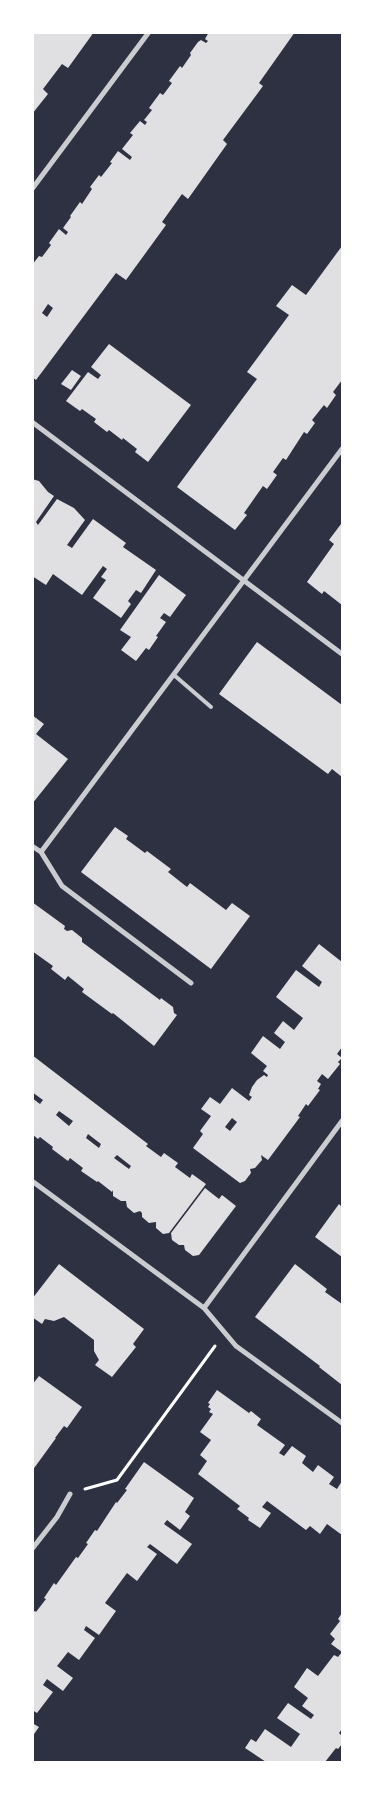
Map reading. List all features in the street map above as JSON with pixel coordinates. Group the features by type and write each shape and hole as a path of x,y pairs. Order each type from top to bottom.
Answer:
{"street":[{"path":"32,189 149,32"},
{"path":"32,422 342,654"},
{"path":"41,852 342,449"},
{"path":"32,846 41,852 62,886 191,983"},
{"path":"204,1308 342,1121"},
{"path":"32,1181 204,1308 236,1346 342,1423"},
{"path":"32,1549 57,1517 70,1494"}],"lane":[{"path":"174,675 211,708"}],"path":[{"path":"70,1494 117,1480 224,1334"}],"building":[{"path":"32,32 94,32 68,68 62,64 43,89 48,94 32,114"},
{"path":"209,32 295,32 259,83 263,86 223,140 227,144 188,199 182,194 162,222 166,225 126,280 116,273 36,380 32,377 32,265 39,256 42,257 51,245 49,243 59,229 66,235 68,232 63,228 70,216 80,202 82,204 92,189 90,187 112,163 110,162 118,151 130,160 132,157 122,149 133,135 130,133 140,121 145,125 147,122 144,120 152,110 149,108 160,93 163,95 172,83 169,81 180,66 182,68 198,42 201,40 206,43 208,41 205,39","holes":["48,304 53,308 47,317 42,313"]},
{"path":"342,246 342,380 333,392 336,395 327,408 324,405 312,420 315,423 307,434 304,432 286,460 283,458 273,472 277,475 267,489 263,486 244,513 247,515 235,530 177,487 257,379 247,372 289,315 276,306 292,285 306,295"},
{"path":"109,344 191,405 148,462 135,452 137,449 123,438 122,440 109,430 107,432 94,422 96,419 66,401 88,372 98,379 101,375 91,367"},
{"path":"72,370 81,376 71,390 61,384"},
{"path":"32,479 39,481 54,496 36,522 38,525 57,499 74,508 85,520 67,545 72,548 93,519 126,543 123,547 156,570 141,593 136,590 128,601 131,604 121,618 93,598 106,580 101,577 107,569 103,566 82,595 53,574 46,585 32,576"},
{"path":"341,524 342,605 324,591 322,594 307,582 334,544 329,540"},
{"path":"159,575 186,595 170,617 164,613 160,618 166,622 156,636 158,637 149,650 146,648 136,661 121,650 131,637 120,630"},
{"path":"257,642 342,705 342,777 332,769 328,774 219,694"},
{"path":"32,715 44,724 36,734 68,759 32,804"},
{"path":"115,827 128,836 126,839 145,853 147,851 171,869 168,872 187,887 190,883 226,910 232,903 250,916 211,969 81,872"},
{"path":"32,902 65,926 64,929 67,931 72,930 82,938 82,942 160,1000 161,998 173,1007 174,1013 177,1015 154,1046 113,1013 82,992 84,989 68,976 65,980 51,969 53,966 32,951"},
{"path":"319,944 342,962 342,1047 337,1054 342,1058 338,1062 340,1064 328,1079 322,1074 317,1081 321,1084 318,1089 320,1090 308,1106 306,1104 298,1116 300,1117 268,1160 261,1155 262,1160 255,1168 250,1169 251,1173 245,1181 240,1183 193,1148 203,1134 200,1131 211,1116 201,1109 210,1097 220,1104 232,1088 249,1101 252,1097 249,1095 252,1087 257,1080 264,1075 267,1077 268,1075 263,1071 267,1066 251,1053 263,1036 280,1049 285,1042 274,1033 283,1021 294,1030 303,1018 276,997 296,970 319,987 322,982 302,966","holes":["232,1118 237,1122 230,1131 225,1127"]},
{"path":"32,1055 148,1144 146,1146 161,1157 164,1153 178,1163 175,1167 190,1178 192,1174 206,1184 169,1233 163,1234 156,1228 156,1222 149,1223 142,1217 140,1211 134,1213 127,1207 126,1201 121,1201 113,1196 113,1190 112,1192 81,1171 83,1168 70,1158 68,1161 40,1137 38,1139 32,1134 32,1098 40,1104 43,1100 32,1092","holes":["59,1111 73,1121 69,1126 56,1115","88,1134 101,1144 99,1148 86,1138","117,1155 131,1166 129,1169 114,1158"]},
{"path":"205,1188 219,1199 222,1195 236,1206 199,1255 193,1256 185,1250 184,1245 179,1245 172,1240 171,1233"},
{"path":"339,1204 342,1207 342,1257 315,1237"},
{"path":"59,1264 144,1329 133,1344 136,1347 112,1377 95,1365 99,1360 94,1351 94,1340 64,1317 54,1321 45,1319 42,1324 32,1317 32,1299"},
{"path":"295,1264 327,1289 325,1292 342,1304 342,1385 255,1317"},
{"path":"39,1376 82,1407 67,1428 64,1426 32,1471 32,1385"},
{"path":"217,1390 249,1413 251,1411 261,1419 257,1425 285,1445 279,1453 284,1456 292,1446 306,1456 302,1463 313,1472 318,1465 334,1477 329,1484 337,1489 342,1481 342,1535 327,1524 320,1534 310,1526 306,1530 267,1501 262,1507 271,1513 260,1528 237,1509 240,1506 198,1474 207,1461 200,1455 211,1440 200,1432 213,1414 209,1412 211,1409 208,1407 210,1404 208,1403"},
{"path":"144,1462 194,1498 185,1512 190,1516 180,1530 167,1520 164,1524 192,1544 177,1564 150,1544 147,1547 157,1554 137,1581 127,1573 105,1603 116,1611 99,1635 86,1626 84,1630 95,1638 79,1660 68,1652 57,1666 73,1678 63,1691 47,1679 43,1685 53,1692 37,1713 32,1710 32,1613 36,1612 46,1599 44,1598 54,1583 56,1585 76,1557 78,1558 88,1544 86,1543 127,1490 125,1489"},
{"path":"342,1613 342,1652 331,1644 335,1639 330,1634 340,1621 338,1619"},
{"path":"342,1652 342,1729 339,1733 342,1736 342,1744 338,1749 336,1748 325,1762 266,1762 245,1748 251,1739 256,1742 265,1729 291,1747 300,1734 277,1718 288,1703 311,1719 314,1715 302,1706 308,1698 294,1687 307,1668 318,1676 334,1655 338,1657"},
{"path":"32,1723 39,1727 32,1737"}]}
